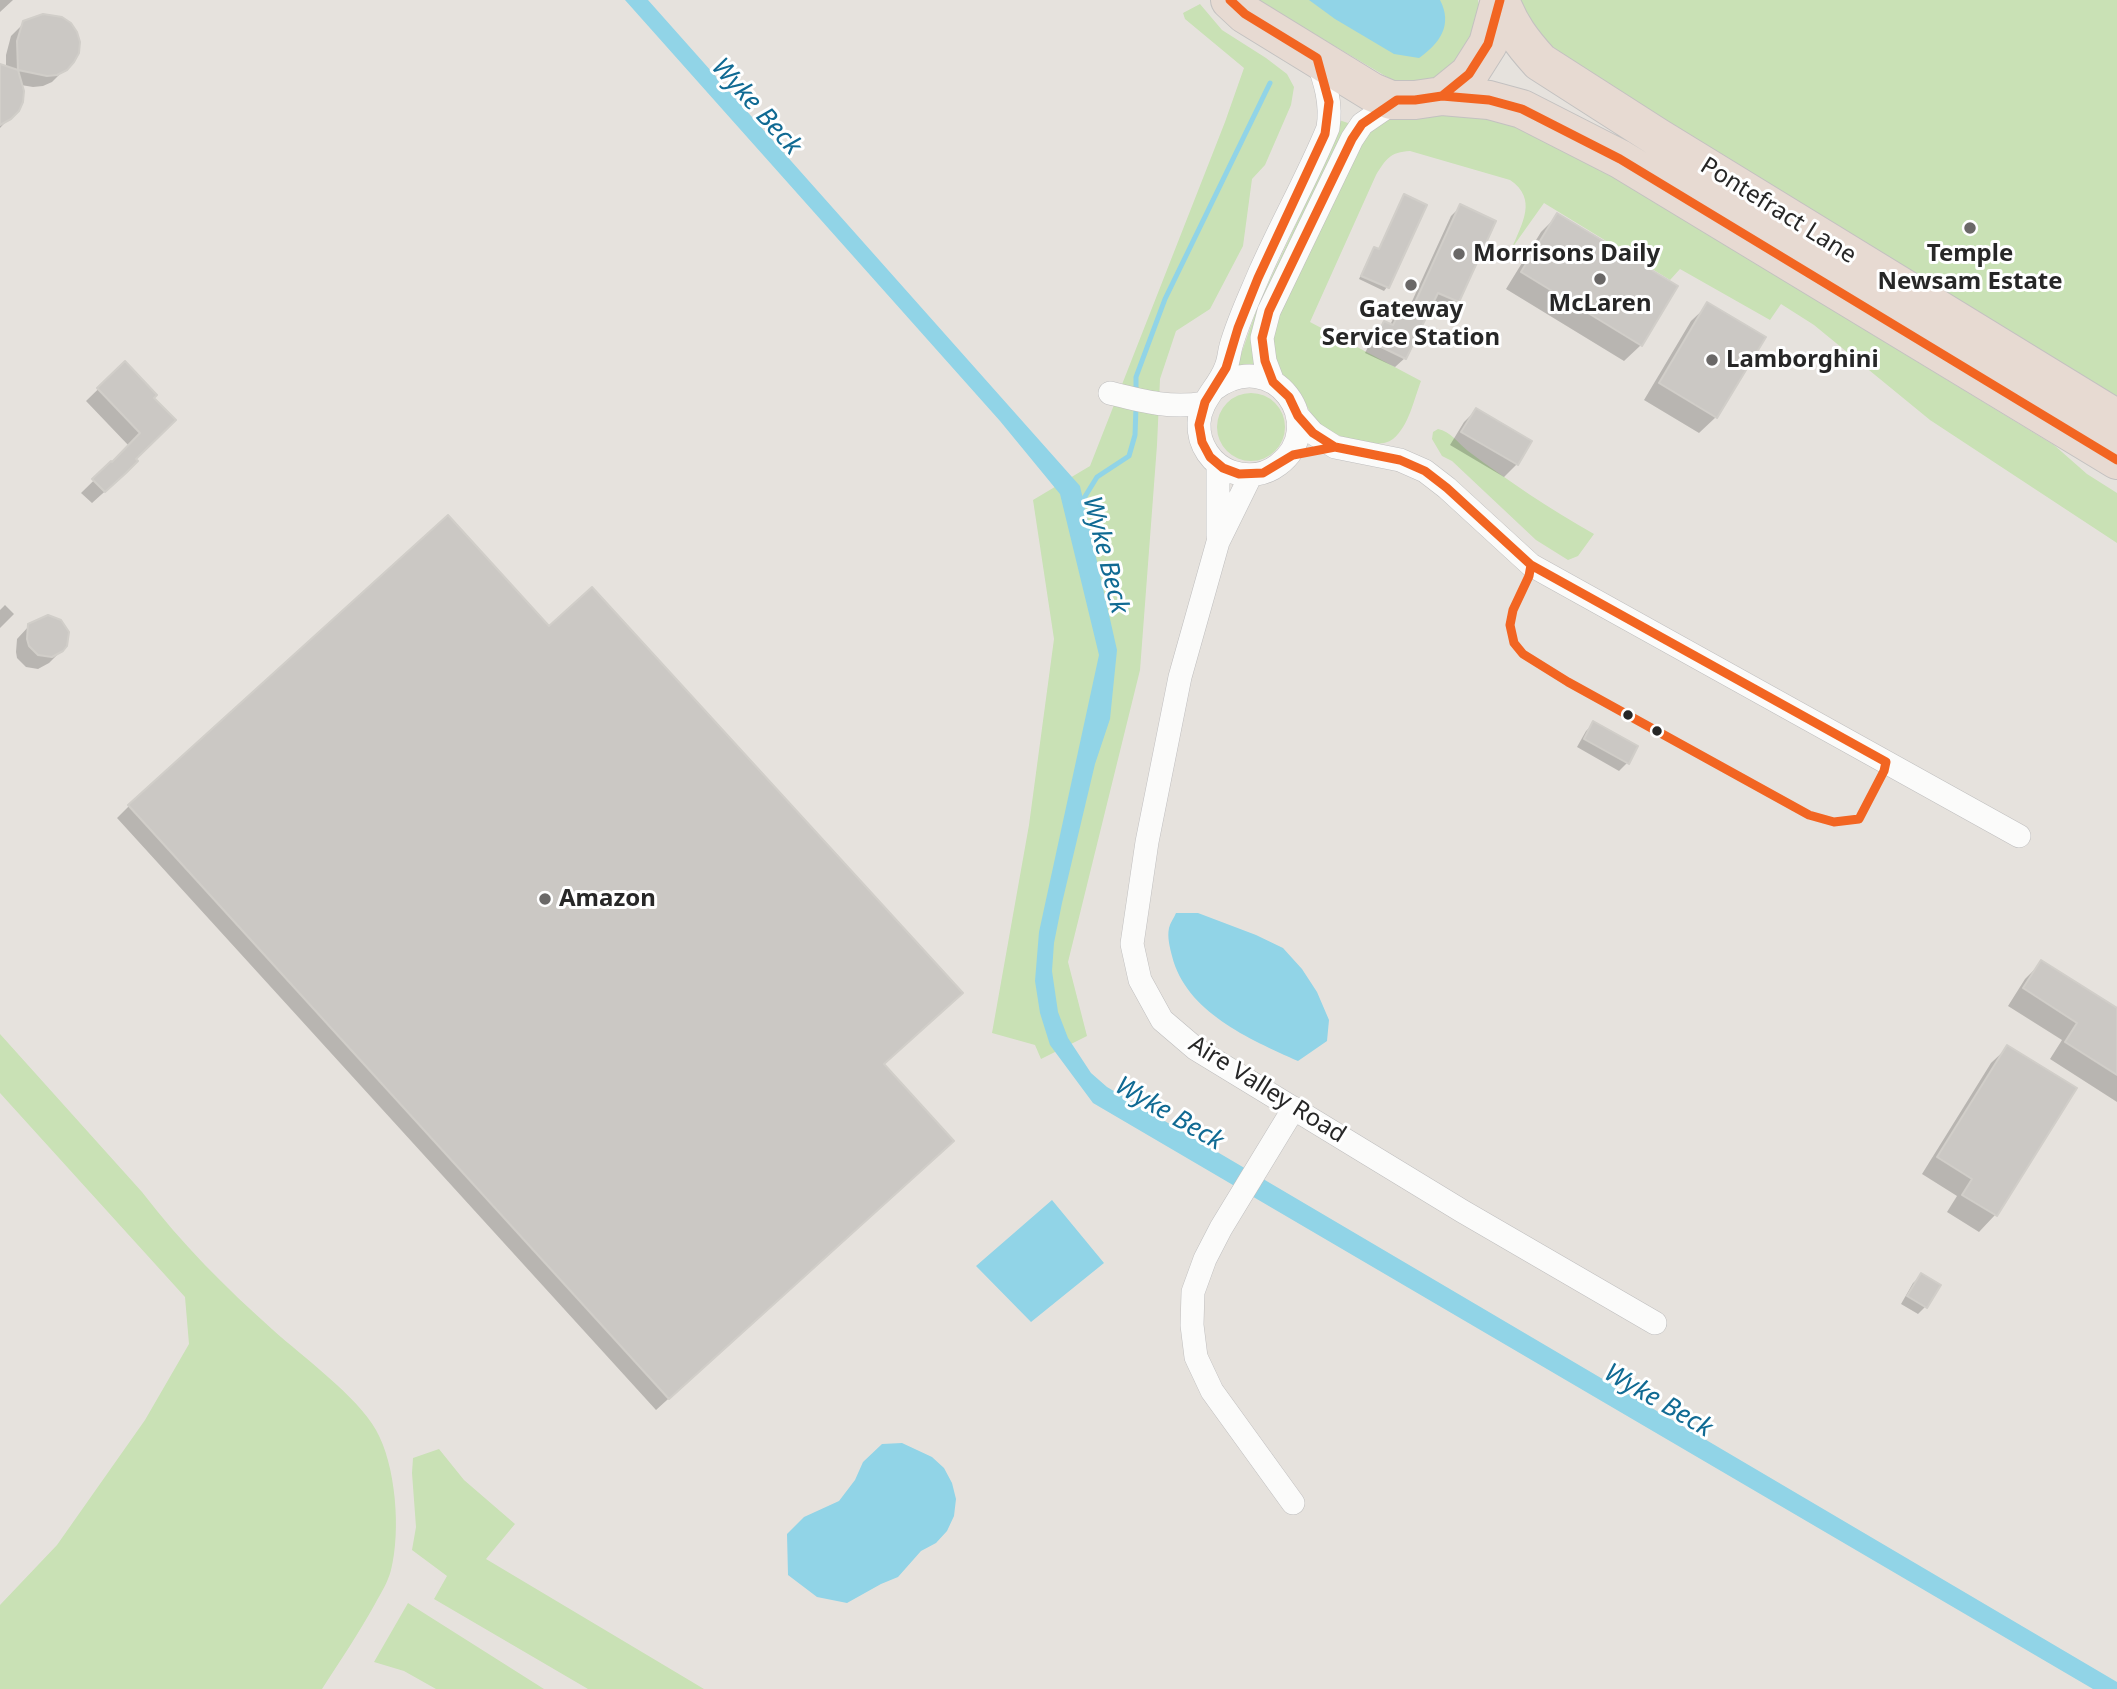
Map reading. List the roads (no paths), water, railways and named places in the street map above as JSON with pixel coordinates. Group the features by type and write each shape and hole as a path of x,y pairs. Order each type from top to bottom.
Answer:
{"highway":[{"path":"1230,0 1245,14 1373,92 1397,100"},
{"path":"1443,96 1469,74 1488,44 1500,0"},
{"name":"Pontefract Lane","path":"1500,0 1509,23 1539,62 2117,419"},
{"name":"Pontefract Lane","path":"1397,100 1443,96 1489,100 1522,108 1620,159 2117,460"}],"street":[{"path":"1110,393 1149,403 1178,406 1209,397 1223,382 1235,377 1261,377 1273,382 1289,397 1297,416 1298,431 1287,457 1264,472 1251,475 1228,471 1207,454 1199,425 1209,397 1226,369 1239,323 1261,272 1328,128 1328,91 1317,58"},
{"path":"1273,382 1265,361 1262,338 1269,311 1352,139 1362,124 1397,100"},
{"path":"1149,403 1201,440"},
{"path":"1297,416 1313,433 1335,447 1400,460 1425,471 1531,565 2019,836"},
{"path":"1287,457 1335,447"},
{"name":"Aire Valley Road","path":"1218,465 1218,542"},
{"name":"Aire Valley Road","path":"1251,475 1218,542 1180,677 1147,842 1132,944 1140,980 1161,1020 1196,1049 1462,1211 1655,1323"},
{"path":"1293,1503 1212,1391 1196,1357 1192,1325 1193,1292 1205,1259 1294,1108"}],"water":[{"path":"625,0 648,0 1080,486 1117,650 1110,719 1095,764 1062,903 1052,971 1058,1012 1068,1038 1091,1073 1107,1087 2117,1682 2117,1689 2093,1689 1093,1103 1050,1045 1040,1013 1035,981 1039,932 1099,655 1060,494 1000,421"},
{"path":"1309,0 1440,0 1444,9 1445,25 1438,40 1419,58 1394,54"},
{"path":"1176,913 1198,913 1283,948 1302,969 1317,992 1329,1020 1327,1041 1298,1061 1240,1033 1205,1008 1179,976 1172,956 1168,931"},
{"path":"1052,1200 1104,1263 1031,1322 976,1266"},
{"path":"902,1443 932,1457 944,1468 952,1483 956,1499 954,1516 947,1531 936,1543 921,1551 898,1577 847,1603 817,1597 788,1575 787,1534 804,1517 839,1501 855,1480 863,1462 882,1444"}],"waterway":[{"path":"1136,393 1136,377 1165,299 1270,83"},
{"name":"Wyke Beck","path":"1081,503 1097,477 1129,456 1135,435 1136,407"}],"place":[{"name":"Temple Newsam Estate","path":"1970,228"},
{"name":"Morrisons Daily","path":"1459,254"},
{"name":"McLaren","path":"1600,279"},
{"name":"Gateway Service Station","path":"1411,285"},
{"name":"Lamborghini","path":"1712,360"},
{"name":"Amazon","path":"545,899"}]}
